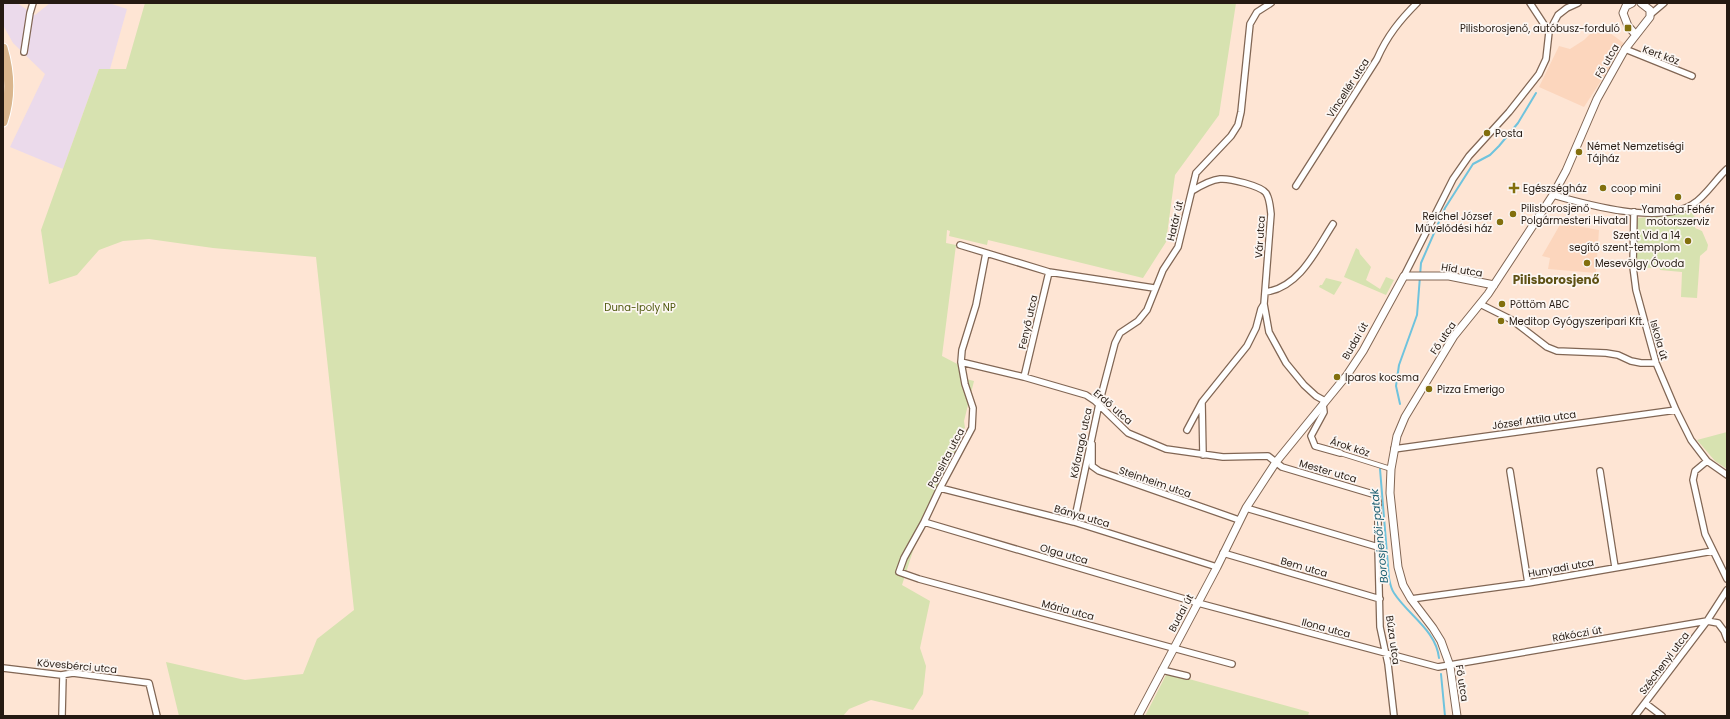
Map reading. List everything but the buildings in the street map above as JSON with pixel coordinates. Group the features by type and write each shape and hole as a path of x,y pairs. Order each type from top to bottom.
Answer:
{"main road":[{"path":"3,48 7,66 8,86 7,108 3,122"}],"street":[{"path":"24,52 33,3"},
{"name":"Határ út","path":"1154,288 1163,270 1178,247 1196,172 1230,138 1238,125 1242,106 1250,24 1252,18 1257,12 1271,3"},
{"name":"Vincellér utca","path":"1296,186 1377,59 1384,43 1400,19 1417,3"},
{"path":"1530,3 1550,32"},
{"name":"Budai út","path":"1138,716 1217,567 1246,508 1276,462 1347,375 1363,351 1404,276 1453,179 1469,156 1509,112 1539,74 1546,59 1550,32 1558,15 1566,6 1578,3"},
{"path":"1628,3 1624,10 1624,16 1630,30 1636,35"},
{"path":"1641,3 1647,7 1651,14"},
{"name":"Fő utca","path":"1457,716 1450,666 1441,641 1411,599 1403,585 1398,567 1390,493 1394,449 1404,417 1454,336 1494,285 1553,195 1566,171 1597,99 1625,49 1651,14 1664,3"},
{"name":"Kert köz","path":"1625,49 1692,76"},
{"path":"1553,195 1613,209 1634,212 1661,213 1686,208 1695,204 1727,169"},
{"name":"Vár utca","path":"1187,430 1202,402 1247,346 1256,328 1261,309 1264,304 1266,292 1271,214 1270,202 1266,193 1258,187 1220,179 1206,183 1192,191"},
{"name":"Iskola út","path":"1634,212 1633,267 1636,290 1656,363 1676,410 1691,440 1707,461 1727,474"},
{"path":"1266,292 1276,290 1299,274 1307,265 1333,224"},
{"path":"960,245 1049,272 1154,288"},
{"name":"Pacsirta utca","path":"899,572 904,558 972,428 972,408 965,384 962,350 976,305 986,253"},
{"name":"Fenyő utca","path":"1024,377 1049,272"},
{"name":"Híd utca","path":"1404,276 1449,276 1494,285"},
{"name":"Kőfaragó utca","path":"1074,522 1098,404 1116,341 1122,331 1142,317 1147,309 1154,288"},
{"path":"1264,304 1269,332 1286,363 1304,385 1324,402"},
{"path":"1480,304 1512,320 1547,347 1557,351 1606,353 1618,355 1631,361 1656,363"},
{"name":"Erdő utca","path":"962,362 1024,377 1084,394 1098,404 1128,433 1166,449 1223,457 1268,456 1276,462"},
{"path":"1202,402 1203,455"},
{"name":"Árok köz","path":"1324,402 1324,412 1312,436 1315,446 1391,469"},
{"name":"József Attila utca","path":"1394,449 1676,410"},
{"name":"Steinheim utca","path":"1091,440 1093,447 1092,466 1099,472 1240,520"},
{"path":"1707,461 1695,471 1693,480 1705,534 1727,579"},
{"name":"Mester utca","path":"1276,462 1282,467 1376,495"},
{"path":"1510,471 1528,583"},
{"path":"1600,471 1614,567"},
{"name":"Bánya utca","path":"940,488 1074,522 1217,567"},
{"name":"Búza utca","path":"1376,495 1378,502 1380,627 1394,716"},
{"path":"1246,508 1378,547"},
{"name":"Olga utca","path":"924,522 1198,602"},
{"name":"Hunyadi utca","path":"1411,599 1528,583 1713,551"},
{"name":"Bem utca","path":"1223,553 1380,599"},
{"name":"Mária utca","path":"899,572 920,580 1232,664"},
{"name":"Széchenyi utca","path":"1635,716 1707,621 1727,590"},
{"name":"Ilona utca","path":"1198,602 1425,665 1438,667 1450,666"},
{"path":"1707,621 1718,623 1724,631 1727,639"},
{"name":"Rákóczi út","path":"1450,666 1707,621"},
{"name":"Kövesbérci utca","path":"3,668 63,675 73,673 149,683 157,716"},
{"path":"1162,670 1187,676"},
{"path":"62,716 63,675"},
{"path":"1645,703 1662,716"}],"shaded area":[{"path":"3,3 17,3 35,15 50,3 109,3 127,9 110,69 99,69 63,169 10,147 45,74 13,43 3,25"},
{"path":"1599,25 1625,44 1584,107 1539,87 1559,46 1570,49 1584,40"},
{"path":"1561,223 1599,230 1596,273 1548,269 1550,258 1542,256"}],"green space":[{"name":"Duna-Ipoly NP","path":"145,3 1236,3 1219,115 1175,175 1166,242 1143,278 988,240 987,245 949,236 950,231 947,230 946,243 956,245 942,356 963,367 962,378 974,381 964,421 965,428 961,431 956,454 920,529 902,585 930,601 920,648 926,666 923,694 913,710 871,700 849,709 843,716 179,716 166,662 245,680 303,674 317,639 354,610 316,257 213,248 149,239 123,241 99,250 77,275 49,284 41,230 99,69 126,69"},
{"path":"1691,212 1697,220 1695,228 1702,231 1708,245 1707,250 1700,256 1697,298 1681,297 1682,272 1660,270 1659,267 1636,269 1637,218"},
{"path":"1356,248 1371,267 1366,280 1380,289 1386,277 1394,280 1386,295 1344,277"},
{"path":"1326,278 1342,282 1334,295 1319,287"},
{"path":"1727,432 1727,469 1715,461 1697,440"},
{"path":"1167,673 1309,712 1308,716 1145,716"}],"waterway":[{"name":"Borosjenői-patak","path":"1400,404 1396,386 1399,365 1417,315 1421,263 1445,208 1473,164 1490,155 1499,146 1518,123 1536,93"},
{"name":"Borosjenői-patak","path":"1380,469 1389,578 1391,586 1400,601 1421,623 1433,639 1439,658"},
{"name":"Borosjenői-patak","path":"1441,674 1445,716"}],"place":[{"name":"Pilisborosjenő, autóbusz-forduló","path":"1628,28"},
{"name":"Posta","path":"1487,133"},
{"name":"Német Nemzetiségi Tájház","path":"1579,152"},
{"name":"Egészségház","path":"1514,188"},
{"name":"coop mini","path":"1603,188"},
{"name":"Yamaha Fehér motorszerviz","path":"1678,197"},
{"name":"Pilisborosjenő Polgármesteri Hivatal","path":"1513,214"},
{"name":"Reichel József Művelődési ház","path":"1500,222"},
{"name":"Szent Vid a 14 segítő szent-templom","path":"1688,241"},
{"name":"Mesevölgy Óvoda","path":"1587,263"},
{"name":"Pöttöm ABC","path":"1502,304"},
{"name":"Meditop Gyógyszeripari Kft.","path":"1501,321"},
{"name":"Iparos kocsma","path":"1337,377"},
{"name":"Pizza Emerigo","path":"1429,389"}],"district":[{"name":"Pilisborosjenő","path":"1556,279"}]}
